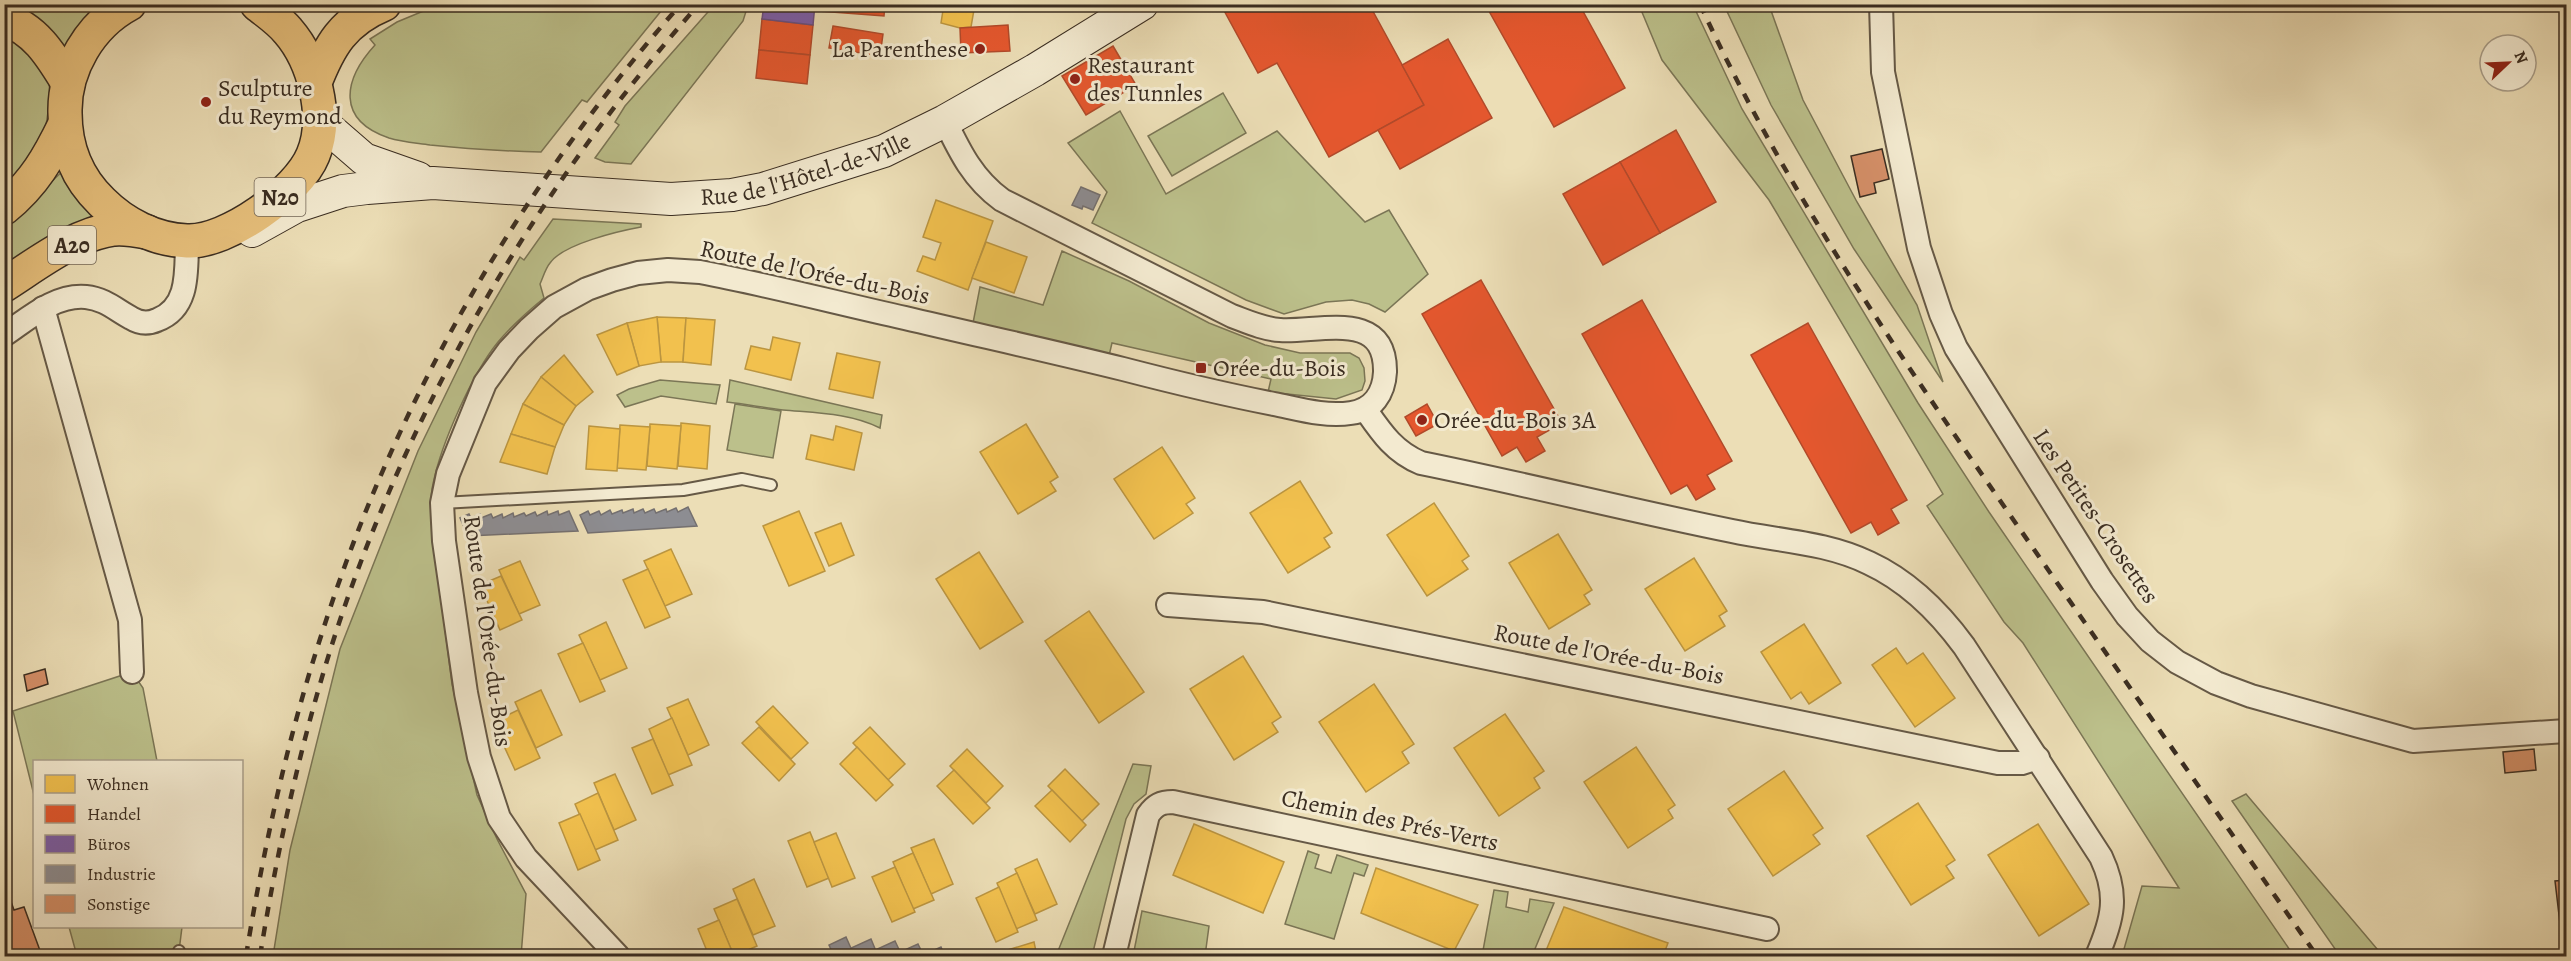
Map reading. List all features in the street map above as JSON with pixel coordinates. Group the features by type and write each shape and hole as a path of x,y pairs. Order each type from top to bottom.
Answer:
{"main road":[{"path":"129,4 117,11 89,38 78,56 68,83 65,104 65,124 71,154 84,182 107,208 128,223 147,232 195,240"},
{"name":"N20","path":"195,240 247,219 286,193 310,163 318,139 319,120 310,70 288,30 257,4"},
{"name":"N20","path":"314,85 324,57 340,34 356,20 384,4"},
{"name":"Rue de l'Hôtel-de-Ville","path":"195,240 230,240 242,236 297,206 343,191 433,183 690,199 763,189 884,151 945,121 1035,70 1142,4"},
{"path":"4,19 20,25 35,36 68,83"},
{"name":"Rue de l'Hôtel-de-Ville","path":"319,120 364,159 433,183"},
{"path":"4,208 19,196 38,174 65,124"},
{"name":"A20","path":"4,285 66,248 91,236 112,229 147,232"}],"street":[{"name":"Les Petites-Crosettes","path":"1881,4 1883,72 1919,248 1941,314 1956,348 2102,581 2127,616 2150,641 2177,663 2216,683 2252,696 2413,741 2566,732"},
{"path":"945,121 963,159 976,178 992,193 1011,205 1232,316 1255,325 1288,330 1347,326 1370,336 1381,351 1384,379 1380,394 1365,409 1383,435 1400,452 1421,463 1735,532 1806,544 1852,555 1903,583 1938,614 1976,663 2101,857 2112,883 2110,922 2097,957"},
{"path":"4,335 43,308 59,301 85,297 112,305 142,323 154,322 167,316 175,309 183,292 195,240"},
{"name":"Route de l'Orée-du-Bois","path":"618,957 526,858 499,818 479,757 466,693 444,541 442,503 448,474 485,383 509,350 554,307 587,289 612,279 668,270 700,272 1189,386 1314,412 1339,414 1365,409"},
{"path":"43,308 130,620 132,672"},
{"name":"Route de l'Orée-du-Bois","path":"1168,605 1263,612 1998,763 2022,763 2038,758"},
{"name":"Chemin des Prés-Verts","path":"1114,957 1148,814 1162,802 1173,802 1767,929"}],"lane":[{"path":"442,503 683,490 742,479 771,485"}],"green space":[{"path":"715,4 748,5 743,21 631,164 605,162 595,158 619,125 615,122 625,106"},
{"path":"4,5 105,5 65,56"},
{"path":"438,5 666,5 587,102 582,100 541,152 458,148 404,141 389,138 360,121 353,110 350,98 351,85 364,58 375,45 370,39 397,22"},
{"path":"1639,5 1693,5 1742,109 1918,403 1989,512 2294,956 2122,956 2142,886 2179,888 2023,643 2004,622 1927,506 1943,494 1769,200 1662,60"},
{"path":"1724,5 1769,5 1803,100 1857,202 1917,305 1943,382 1854,249 1771,105"},
{"path":"4,28 12,31 49,81 50,99 46,125 35,151 4,189"},
{"path":"1223,93 1246,133 1172,176 1148,136"},
{"path":"1120,111 1166,194 1277,131 1365,222 1389,210 1428,274 1385,312 1369,304 1352,300 1326,302 1284,314 1246,300 1092,223 1107,192 1068,143"},
{"path":"66,168 99,213 5,268 5,225"},
{"path":"553,219 641,224 641,227 579,244 557,256 550,263 540,284 544,298 498,342 468,390 443,449 431,498 431,520 452,684 477,795 526,894 521,956 273,956 290,850 340,649 418,451 476,332 520,257 524,260"},
{"path":"1062,251 1129,281 1209,323 1265,345 1300,353 1350,353 1359,358 1364,368 1365,381 1362,390 1336,399 1268,392 1271,379 1112,343 1108,360 973,323 980,287 1043,305"},
{"path":"660,380 720,385 716,404 661,396 625,407 617,395"},
{"path":"730,380 882,415 880,428 857,419 727,402"},
{"path":"735,404 781,411 773,458 727,450"},
{"path":"132,672 143,688 157,760 33,760 33,791 13,711"},
{"path":"1133,764 1151,766 1146,794 1134,804 1126,819 1092,956 1056,956"},
{"path":"2246,794 2383,956 2340,956 2232,801"},
{"path":"1308,851 1319,855 1315,868 1331,873 1337,855 1368,865 1364,876 1354,873 1334,939 1285,924"},
{"path":"1494,890 1508,892 1506,907 1528,912 1530,899 1554,903 1532,956 1482,956"},
{"path":"1142,911 1209,926 1205,956 1133,956"},
{"path":"69,928 182,928 179,951 168,956 77,956"}],"building: Wohnen":[{"path":"944,4 975,4 971,27 960,28 941,23"},
{"path":"936,200 993,221 968,290 917,271 923,256 935,260 941,243 923,237"},
{"path":"986,242 1027,257 1014,293 972,278"},
{"path":"657,317 686,318 683,362 661,362"},
{"path":"657,317 661,362 639,366 627,323"},
{"path":"686,318 715,320 711,365 683,362"},
{"path":"627,323 639,366 617,375 597,335"},
{"path":"773,337 800,343 791,380 745,369 751,346 770,350"},
{"path":"837,353 880,362 873,398 829,389"},
{"path":"564,355 593,392 576,406 541,377"},
{"path":"541,377 576,406 564,425 523,404"},
{"path":"523,404 564,425 555,447 511,434"},
{"path":"681,423 710,426 707,469 678,466"},
{"path":"650,424 681,426 677,469 647,466"},
{"path":"1026,424 1058,477 1050,482 1056,491 1018,514 980,452"},
{"path":"620,425 650,427 646,470 617,468"},
{"path":"589,426 620,429 617,471 586,469"},
{"path":"836,426 862,433 854,470 806,459 811,435 833,440"},
{"path":"511,434 555,447 547,474 500,462"},
{"path":"1162,447 1195,498 1186,504 1193,513 1154,539 1114,479"},
{"path":"1300,481 1332,533 1324,538 1330,547 1288,573 1250,513"},
{"path":"1434,503 1469,556 1462,561 1468,569 1427,596 1387,535"},
{"path":"799,511 825,571 789,586 763,526"},
{"path":"841,523 854,555 829,566 815,533"},
{"path":"1558,534 1592,590 1584,595 1590,604 1549,629 1509,563"},
{"path":"671,549 692,594 665,606 644,561"},
{"path":"979,552 1023,622 980,649 936,579"},
{"path":"1694,558 1727,611 1719,616 1725,626 1685,651 1645,589"},
{"path":"520,561 540,605 519,614 499,570"},
{"path":"648,569 670,617 645,628 623,580"},
{"path":"501,576 522,620 500,630 480,585"},
{"path":"1089,611 1144,692 1099,723 1045,641"},
{"path":"606,622 627,668 600,680 579,635"},
{"path":"1804,624 1841,683 1809,704 1801,692 1791,699 1761,652"},
{"path":"583,643 605,691 580,702 558,654"},
{"path":"1896,648 1907,664 1923,653 1955,698 1915,727 1872,665"},
{"path":"1243,656 1281,717 1272,723 1278,732 1234,760 1190,689"},
{"path":"1374,684 1414,744 1402,752 1409,763 1366,792 1319,722"},
{"path":"541,690 562,735 536,748 515,702"},
{"path":"688,699 709,745 688,755 667,708"},
{"path":"773,706 808,743 791,759 756,722"},
{"path":"518,710 540,758 515,770 493,722"},
{"path":"1505,714 1544,771 1534,778 1540,788 1499,816 1454,748"},
{"path":"672,718 692,765 668,775 649,729"},
{"path":"759,727 795,764 779,781 742,743"},
{"path":"870,727 905,764 888,780 853,743"},
{"path":"653,739 673,785 652,794 632,748"},
{"path":"857,747 893,785 876,801 840,764"},
{"path":"1636,747 1675,805 1668,810 1673,818 1628,848 1584,782"},
{"path":"967,749 1003,786 986,803 950,766"},
{"path":"1065,769 1099,804 1082,821 1048,786"},
{"path":"954,770 990,808 973,824 937,786"},
{"path":"1784,771 1823,828 1813,835 1820,844 1773,876 1728,809"},
{"path":"615,774 636,820 614,830 594,783"},
{"path":"1052,790 1086,825 1070,842 1035,806"},
{"path":"598,793 618,840 595,850 575,804"},
{"path":"1918,803 1955,860 1946,866 1954,878 1911,905 1867,836"},
{"path":"580,814 600,860 578,870 559,823"},
{"path":"1194,824 1284,862 1263,913 1173,875"},
{"path":"2038,824 2089,904 2039,936 1988,855"},
{"path":"810,832 829,878 807,887 788,841"},
{"path":"836,833 855,878 832,887 814,842"},
{"path":"934,839 953,884 931,894 911,848"},
{"path":"913,853 934,900 913,909 893,862"},
{"path":"1037,859 1057,904 1035,914 1015,869"},
{"path":"895,867 915,912 892,922 872,877"},
{"path":"1376,868 1478,905 1454,951 1361,913"},
{"path":"1017,873 1037,920 1016,929 997,883"},
{"path":"754,879 775,926 753,935 733,889"},
{"path":"999,887 1018,932 996,942 976,898"},
{"path":"737,899 757,946 734,956 714,909"},
{"path":"1564,907 1668,943 1663,956 1553,956 1545,953"},
{"path":"719,920 734,956 709,956 698,929"},
{"path":"1034,942 1037,956 988,956"},
{"path":"1240,950 1295,956 1240,956"}],"building: Handel":[{"path":"819,4 885,4 884,16 819,11"},
{"path":"1369,4 1424,105 1329,157 1277,63 1258,73 1221,5"},
{"path":"1485,4 1579,4 1625,88 1554,127"},
{"path":"762,19 813,25 810,55 759,50"},
{"path":"1008,25 1010,51 961,53 960,28"},
{"path":"833,26 883,34 880,56 829,48"},
{"path":"1448,39 1492,118 1400,169 1378,130 1424,105 1402,65"},
{"path":"1113,46 1136,85 1086,115 1062,76"},
{"path":"759,50 810,55 807,84 756,78"},
{"path":"1676,130 1716,202 1660,233 1620,162"},
{"path":"1620,162 1660,233 1603,265 1563,194"},
{"path":"1481,280 1562,423 1537,437 1545,451 1526,462 1517,447 1502,456 1422,314"},
{"path":"1642,300 1732,461 1707,475 1715,489 1696,500 1687,485 1671,494 1582,334"},
{"path":"1808,323 1907,500 1891,509 1899,523 1878,535 1871,522 1851,533 1751,355"},
{"name":"Orée-du-Bois 3A","path":"1427,404 1438,424 1416,436 1405,417"}],"building: Büros":[{"path":"764,4 815,4 813,25 762,19"}],"building: Industrie":[{"path":"1081,187 1100,195 1093,210 1072,205"},
{"path":"688,507 697,526 588,533 580,515 588,511 590,515 599,511 601,515 610,510 612,514 633,509 634,513 643,509 645,513 654,509 656,513 666,509 667,512 676,508 678,512"},
{"path":"547,511 548,515 558,511 559,515 569,511 578,531 468,536 460,518 469,514 471,518 480,514 481,518 491,514 493,518 502,514 503,518 513,513 514,517 524,513 526,516 535,512 537,516"},
{"path":"846,937 854,955 834,956 829,945"},
{"path":"871,939 878,956 855,956 851,948"},
{"path":"895,941 902,956 878,956 875,950"},
{"path":"918,944 924,956 902,956 900,952"},
{"path":"941,947 945,956 923,955"}],"building: Sonstige":[{"path":"1882,149 1889,179 1874,183 1876,193 1860,197 1851,156"},
{"path":"45,669 48,684 27,691 24,675"},
{"path":"2534,749 2536,770 2505,773 2503,752"},
{"path":"2566,880 2566,949 2563,949 2555,881"},
{"path":"4,882 14,910 24,907 42,956 4,956"}],"railway":[{"path":"246,956 269,832 310,670 353,544 387,461 426,379 469,299 517,221 568,146 623,73 681,4"},
{"path":"260,956 292,791 324,669 368,543 403,459 443,378 487,298 534,221 585,146 640,74 699,4"},
{"path":"1700,4 1769,140 1807,207 1888,336 2317,956"}],"place":[{"name":"La Parenthese","path":"980,49"},
{"name":"Restaurant des Tunnles","path":"1075,79"},
{"name":"Sculpture du Reymond","path":"206,102"},
{"name":"Orée-du-Bois","path":"1201,368"},
{"name":"Orée-du-Bois 3A","path":"1422,420"}]}
